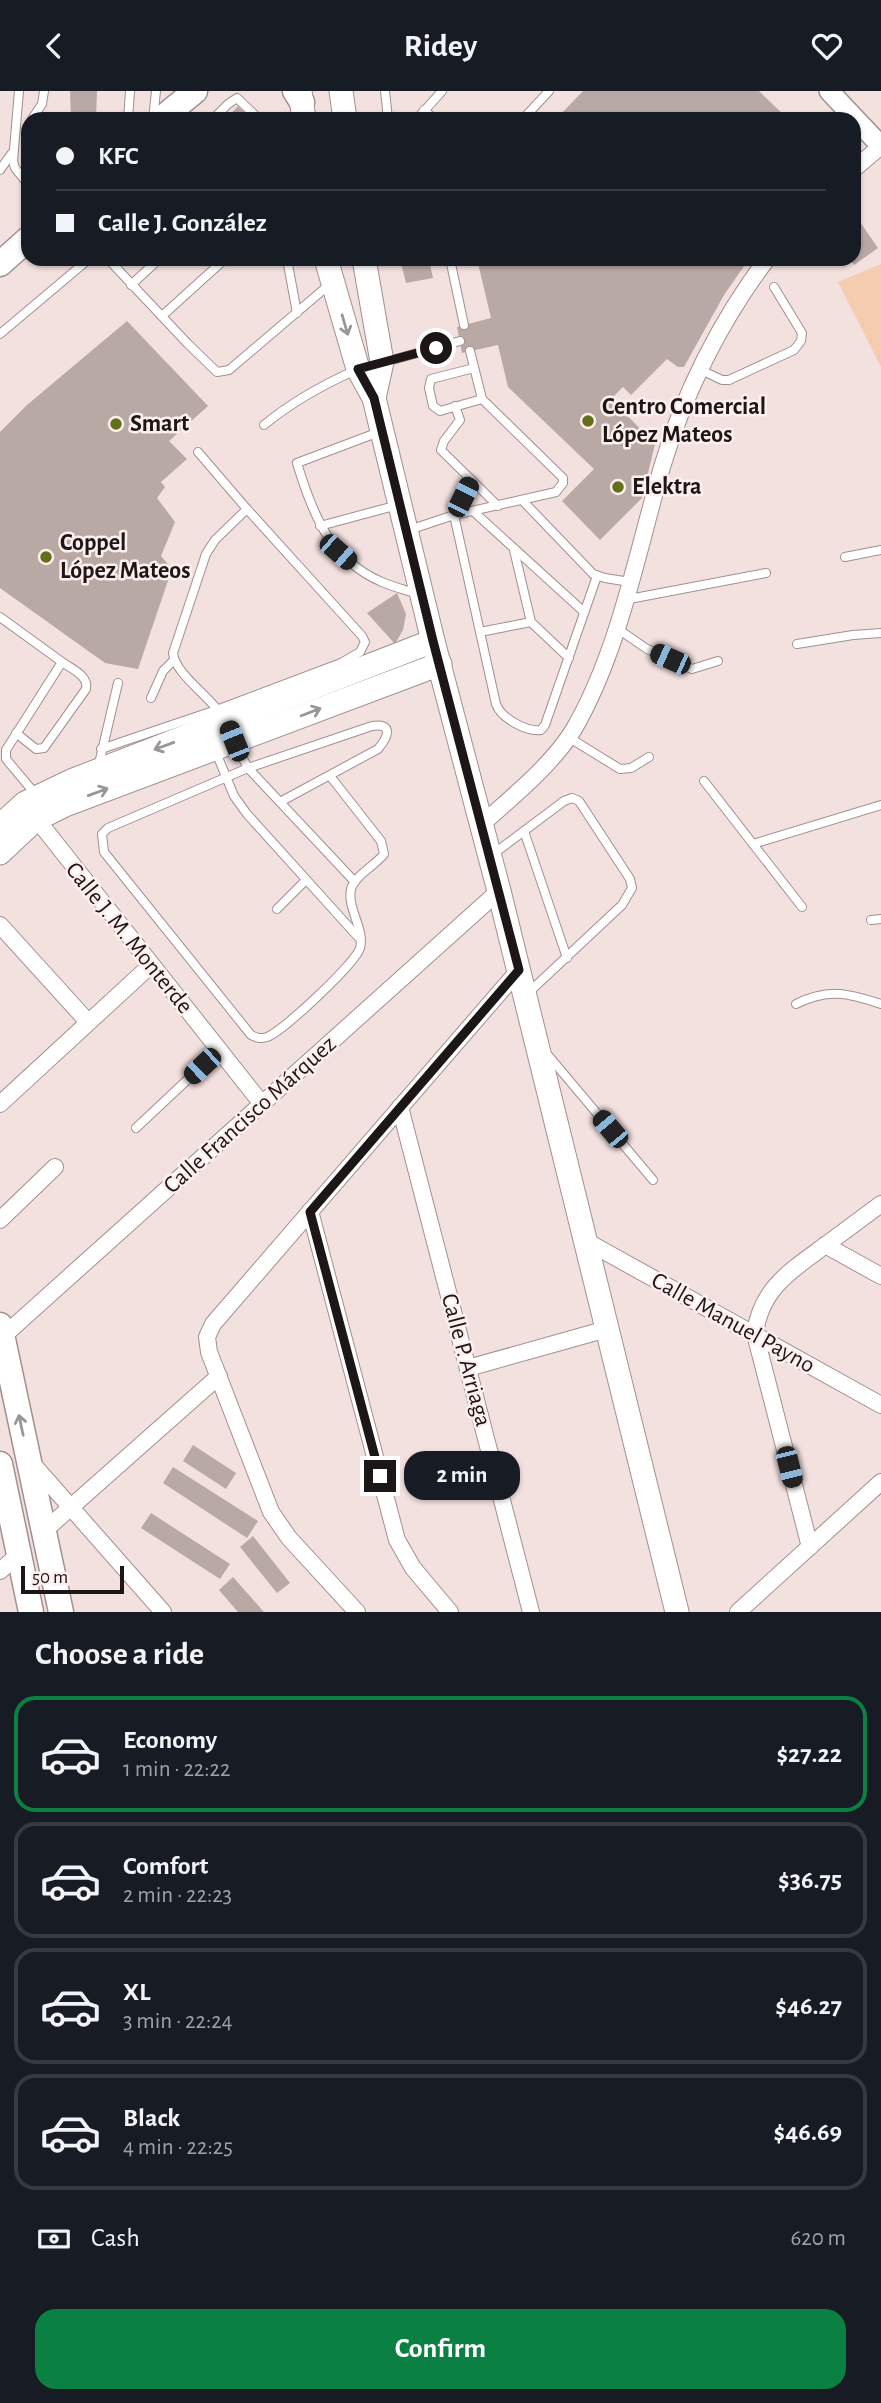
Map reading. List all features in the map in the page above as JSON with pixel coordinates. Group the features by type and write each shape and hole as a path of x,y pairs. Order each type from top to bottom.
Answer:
{"main road":[{"path":"341,91 344,112"},
{"path":"0,264 21,245"},
{"path":"328,266 358,369 374,398 433,641 519,970 677,1612"},
{"path":"365,266 382,362 374,398"},
{"path":"0,826 217,728 433,641"},
{"path":"0,853 37,808 99,760 440,664"},
{"path":"1,1334 61,1612"},
{"path":"0,1464 31,1612"}],"street":[{"path":"829,91 849,112"},
{"path":"861,125 881,146 861,163"},
{"path":"482,824 520,789 568,737 587,702 618,629 663,465 678,423 712,347 762,266"},
{"name":"Calle J. M. Monterde","path":"37,808 151,965 262,1104"},
{"name":"Calle Francisco Márquez","path":"1,1334 499,891"},
{"path":"0,925 88,1022"},
{"path":"2,1097 151,965"},
{"path":"357,1612 289,1538 271,1512 207,1347 206,1338 213,1324 519,970"},
{"name":"Calle P. Arriaga","path":"400,1107 531,1612"},
{"path":"0,1220 55,1167"},
{"path":"810,1547 755,1335 759,1311 786,1274 881,1203"},
{"path":"310,1212 397,1541 413,1568 450,1612"},
{"name":"Calle Manuel Payno","path":"586,1241 881,1405"},
{"path":"825,1245 881,1276"},
{"path":"468,1368 607,1329"},
{"path":"44,1531 219,1376"},
{"path":"29,1459 163,1612"},
{"path":"738,1612 881,1482"},
{"path":"0,1571 19,1554"}],"lane":[{"path":"19,91 12,153 15,168 21,175"},
{"path":"36,112 42,104 44,91"},
{"path":"128,112 130,91"},
{"path":"385,91 387,112"},
{"path":"425,110 442,91"},
{"path":"530,112 549,91"},
{"path":"220,112 237,98 252,112"},
{"path":"16,129 21,126"},
{"path":"0,170 12,153"},
{"path":"0,334 81,266"},
{"path":"114,266 212,368 223,372 333,282"},
{"path":"131,285 151,266"},
{"path":"162,316 217,266"},
{"path":"288,266 297,313"},
{"path":"451,266 464,325"},
{"path":"701,370 722,380 729,380 794,350 801,341 802,333 774,287"},
{"path":"264,425 317,388 358,369 460,341"},
{"path":"406,531 454,515 556,492 561,488 563,478 482,399 470,351"},
{"path":"474,368 429,381 433,406 440,411 482,399"},
{"path":"455,406 460,420 444,441 442,450 498,506"},
{"path":"381,431 297,463 320,526 338,552 355,567 381,582 423,595"},
{"path":"198,451 365,642 360,652 217,728"},
{"path":"471,480 454,515 501,715 532,730 541,730 545,725 597,576"},
{"path":"522,500 597,576 630,582"},
{"path":"320,526 399,504"},
{"path":"247,509 215,540 206,554 173,653 174,660 217,728 248,768 355,882"},
{"path":"473,511 584,612"},
{"path":"514,550 531,622 569,658"},
{"path":"845,557 881,550"},
{"path":"624,600 765,573"},
{"path":"0,617 85,678 86,689 44,748 36,749 16,733"},
{"path":"480,632 531,622"},
{"path":"618,629 647,649 692,669 718,661"},
{"path":"797,644 881,633"},
{"path":"151,698 163,671 174,660"},
{"path":"37,808 6,759 6,750 62,662"},
{"path":"99,760 118,683"},
{"path":"280,802 378,749 387,739 388,732 385,727 372,726 248,768 108,828 102,834 101,842 104,852 251,1035 258,1039 265,1038 289,1020 349,966 359,951 362,940 351,897 355,882 380,860 384,848 330,776"},
{"path":"217,728 226,777 234,796 247,814 362,940"},
{"path":"568,737 620,769 631,768 649,757"},
{"path":"704,781 802,907"},
{"path":"490,856 564,801 572,798 579,801 630,879 632,888 629,896 525,996"},
{"path":"753,844 881,805"},
{"path":"524,831 567,958"},
{"path":"277,909 306,880"},
{"path":"871,920 881,919"},
{"path":"796,1004 812,996 840,993 881,1004"},
{"path":"536,1041 653,1180"},
{"path":"136,1128 219,1050"}],"shaded area":[{"path":"881,264 881,367 838,282"}],"building":[{"path":"70,91 97,91 96,112 71,112"},
{"path":"583,91 759,91 781,112 563,112"},
{"path":"238,106 244,112 232,112"},
{"path":"861,223 878,248 861,260"},
{"path":"402,266 430,266 433,278 406,283"},
{"name":"Centro Comercial López Mateos","path":"479,266 744,266 724,295 684,367 678,367 667,359 631,395 623,387 611,399 655,444 642,498 600,540 562,501 594,469 508,387 498,345 462,353 457,327 491,318"},
{"path":"127,321 208,406 169,441 187,459 161,482 165,487 157,498 175,522 161,556 172,569 138,669 105,663 0,588 0,432 27,405"},
{"path":"397,593 406,614 403,630 395,644 367,613"},
{"path":"193,1445 236,1473 226,1489 183,1461"},
{"path":"173,1467 258,1521 247,1538 163,1483"},
{"path":"151,1513 230,1564 220,1579 141,1528"},
{"path":"253,1536 290,1583 277,1593 240,1547"},
{"path":"233,1577 264,1612 238,1612 219,1590"}],"place":[{"name":"Centro Comercial López Mateos","path":"588,421"},
{"name":"Smart","path":"116,424"},
{"name":"Elektra","path":"618,487"},
{"name":"Coppel López Mateos","path":"46,557"}],"route":[{"path":"380,1476 310,1212 519,970 433,641 374,398 358,369 436,348"}]}
